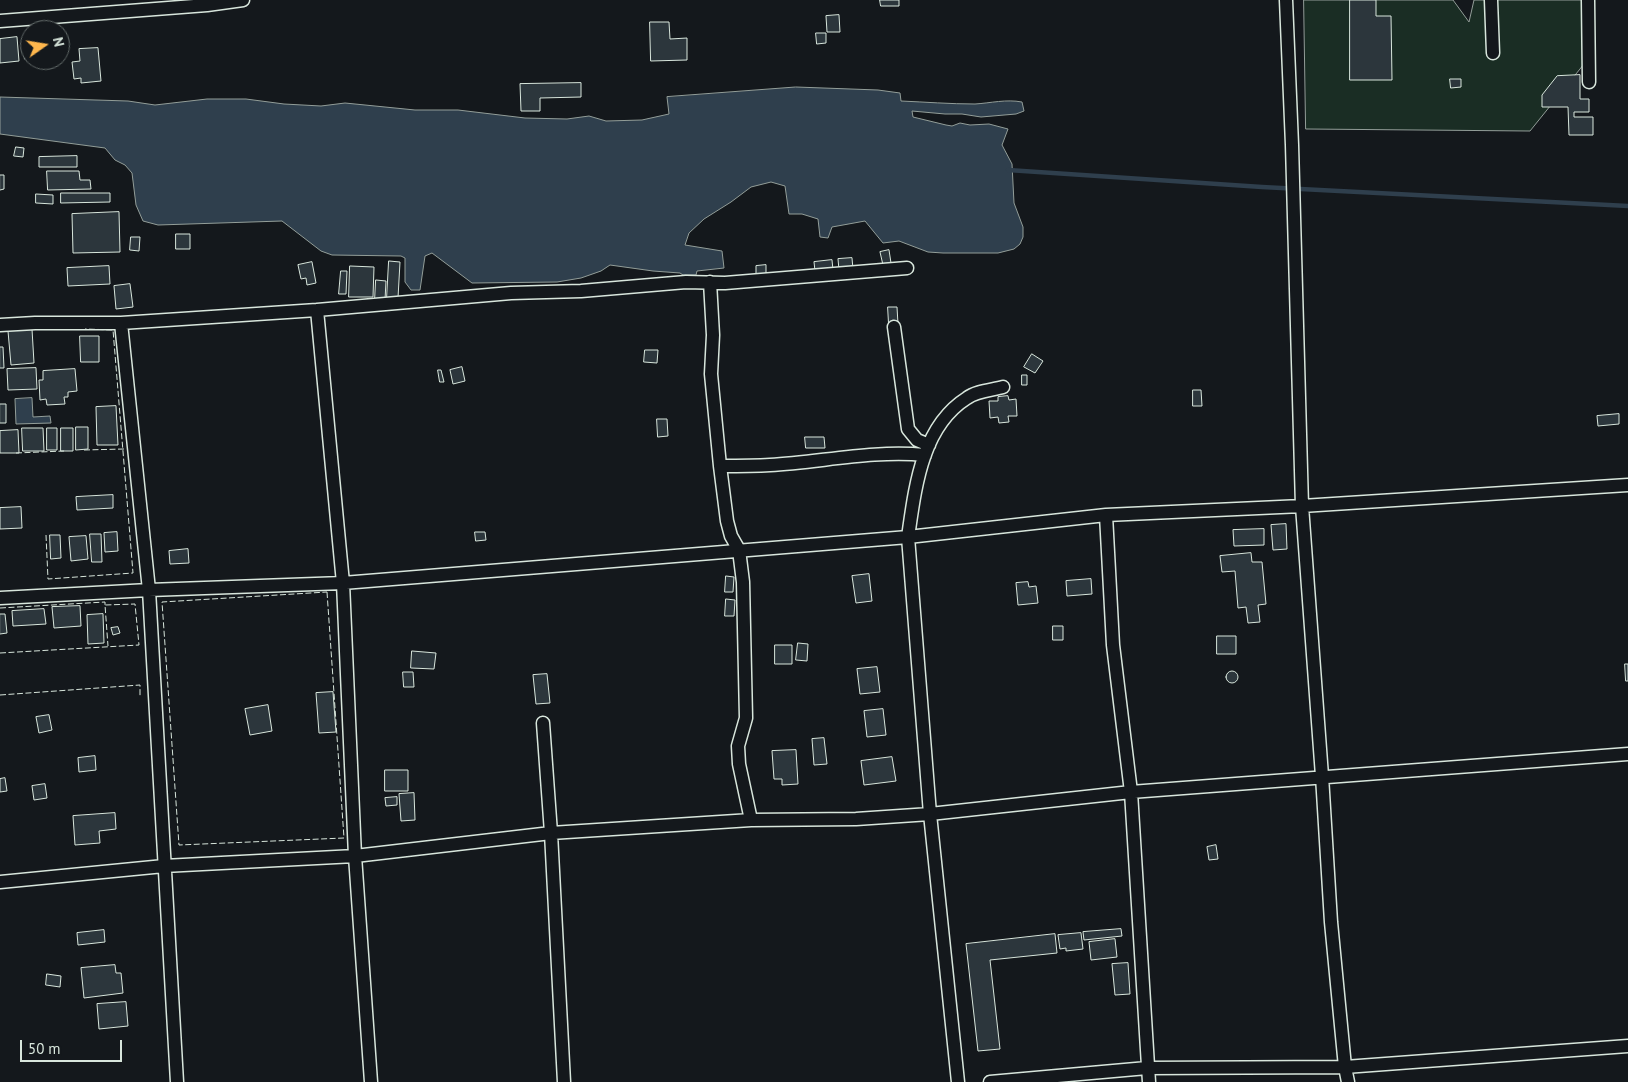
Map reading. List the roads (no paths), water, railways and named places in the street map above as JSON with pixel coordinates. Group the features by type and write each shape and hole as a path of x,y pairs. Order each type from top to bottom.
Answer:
{"street":[{"path":"0,21 112,6 207,6 243,0"},
{"path":"1286,0 1302,506 1331,922 1348,1082"},
{"path":"1490,0 1493,53"},
{"path":"1588,0 1589,82"},
{"path":"0,324 35,322 121,323 317,310 511,293 581,291 686,282 725,283 907,268"},
{"path":"710,282 713,335 711,374 720,466 727,522 731,536 739,550 743,582 746,718 738,746 739,764 751,820"},
{"path":"317,310 343,583 355,856 371,1082"},
{"path":"121,323 149,590 177,1082"},
{"path":"894,327 908,429 927,450"},
{"path":"958,1082 930,814 908,537 915,494 927,450 943,418 968,397 1003,387"},
{"path":"720,466 771,465 927,450"},
{"path":"0,598 343,583 908,537 1106,515 1302,506 1628,485"},
{"path":"1106,515 1113,645 1131,792 1149,1082"},
{"path":"543,723 551,833 564,1082"},
{"path":"0,882 164,866 355,856 551,833 751,820 856,819 930,814 1131,792 1628,754"},
{"path":"990,1082 1148,1068 1345,1067 1628,1046"}],"water":[{"path":"796,87 878,90 900,93 901,101 975,104 1004,101 1022,102 1024,111 1016,114 981,117 912,111 913,117 946,125 952,126 960,123 970,125 989,124 1008,129 1002,145 1012,164 1014,203 1023,227 1023,237 1020,244 1014,249 998,253 928,252 899,241 883,243 865,221 832,227 828,238 820,237 818,219 802,214 789,214 785,186 771,182 751,187 704,219 689,233 685,245 722,251 724,268 697,271 696,275 683,275 680,273 610,265 601,271 581,278 557,282 472,283 432,253 425,256 420,290 411,290 405,282 405,258 401,256 332,255 321,251 282,221 158,225 143,221 136,205 132,173 125,165 115,160 105,148 0,134 0,97 128,101 155,105 207,99 246,99 321,106 345,103 415,110 458,110 525,118 567,119 589,116 606,121 642,120 669,114 667,97"},
{"path":"32,398 33,417 50,416 51,423 16,424 15,399"}],"waterway":[{"path":"1008,170 1262,187 1628,206"}]}
